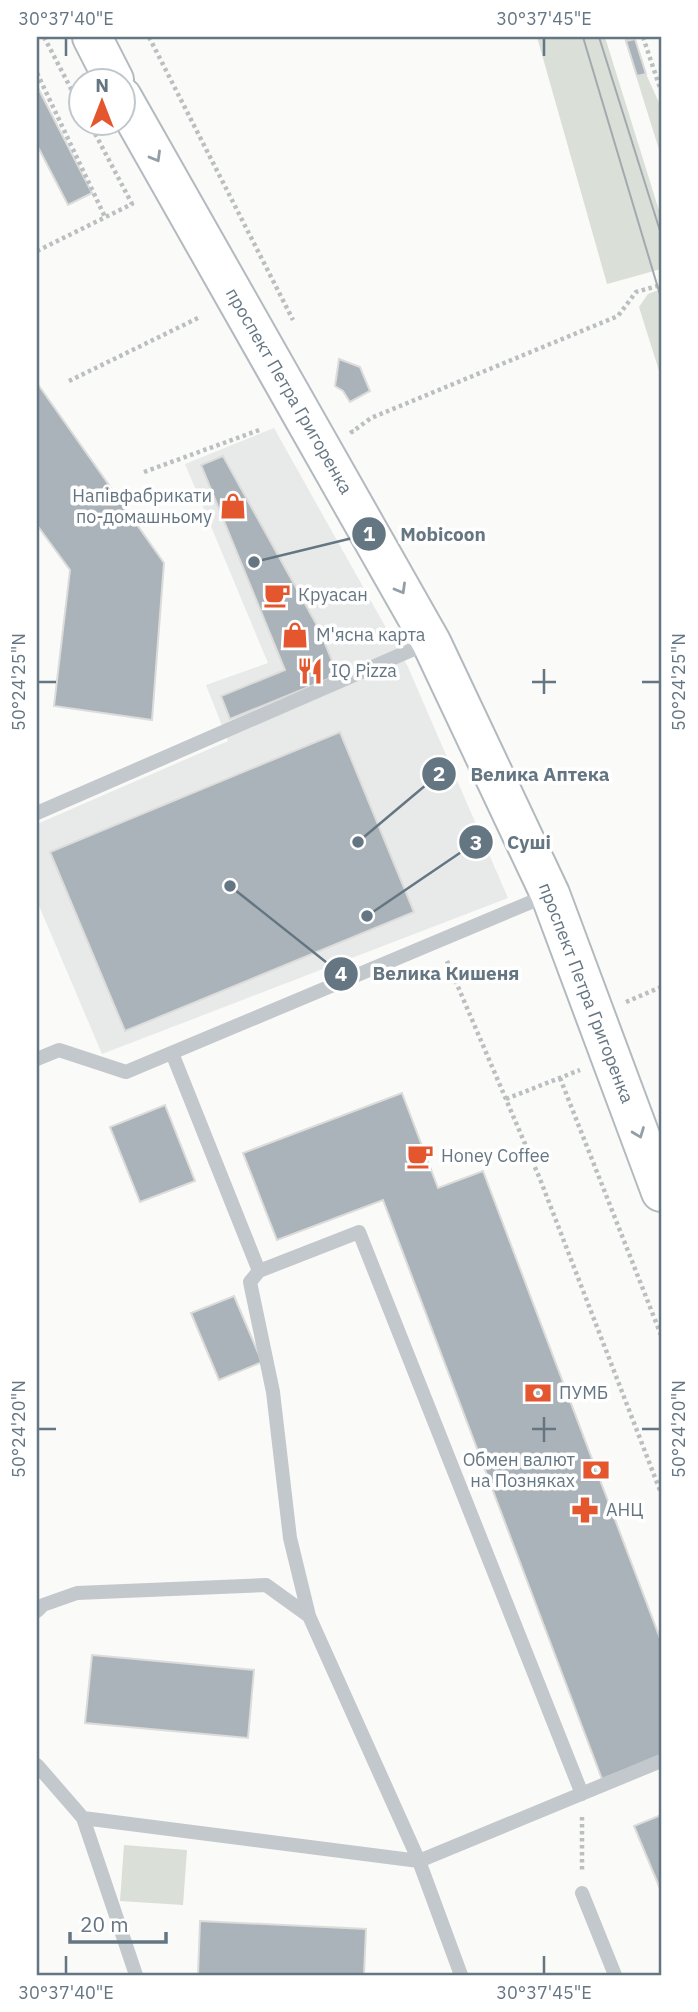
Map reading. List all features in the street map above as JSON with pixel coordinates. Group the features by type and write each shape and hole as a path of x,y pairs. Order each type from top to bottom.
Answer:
{"main road":[{"path":"92,37 107,66"},
{"name":"проспект Петра Григоренка","path":"136,122 431,642 550,894 661,1192"}],"lane":[{"path":"37,813 431,642"},
{"path":"38,1055 59,1050 126,1072 550,894"},
{"path":"172,1053 259,1271"},
{"path":"461,1975 419,1861 309,1616 290,1538 273,1392 250,1282 259,1271 359,1231 582,1794"},
{"path":"37,1611 43,1605 77,1593 266,1585 309,1616"},
{"path":"83,1818 419,1861 661,1761"},
{"path":"37,1765 83,1818 136,1975"},
{"path":"582,1893 615,1975"}],"path":[{"path":"44,37 66,79"},
{"path":"149,37 293,322"},
{"path":"643,37 661,91"},
{"path":"37,73 106,217"},
{"path":"37,251 132,204 96,136"},
{"path":"345,419 352,432 372,418 618,316 636,292 661,285"},
{"path":"69,382 198,318"},
{"path":"144,472 262,429"},
{"path":"438,941 540,1179 661,1493"},
{"path":"560,1078 661,1335"},
{"path":"582,1794 582,1893"}],"shaded area":[{"path":"537,37 605,37 661,217 661,269 607,284"},
{"path":"624,37 634,37 646,74 661,107 661,156"},
{"path":"661,289 661,377 639,307 648,294"},
{"path":"274,428 408,667 508,898 102,1054 37,901 37,824 228,741 206,685 268,663 185,464"},
{"path":"124,1845 187,1850 183,1905 120,1901"}],"building":[{"path":"635,39 646,74 637,76 626,41"},
{"path":"37,86 92,193 68,205 37,145"},
{"path":"339,359 360,367 370,391 350,402 343,391 335,386"},
{"path":"37,383 164,563 152,720 54,706 70,570 37,525"},
{"path":"223,456 319,629 338,675 230,719 221,696 285,670 201,465"},
{"path":"340,732 414,912 125,1031 50,852"},
{"path":"402,1093 438,1188 483,1171 661,1641 661,1756 602,1779 383,1200 277,1240 243,1153"},
{"path":"165,1105 195,1181 140,1202 110,1127"},
{"path":"234,1296 262,1362 219,1380 191,1313"},
{"path":"92,1655 254,1670 248,1738 85,1723"},
{"path":"661,1815 661,1891 634,1826"},
{"path":"200,1921 366,1929 364,1975 198,1975"}],"tram line":[{"path":"583,37 661,298"},
{"path":"599,37 661,234"}],"place":[{"name":"Напівфабрикати по-домашньому","path":"233,506"},
{"name":"Mobicoon","path":"254,562"},
{"name":"Круасан","path":"277,595"},
{"name":"М'ясна карта","path":"295,635"},
{"name":"IQ Pizza","path":"310,671"},
{"name":"Велика Аптека","path":"358,842"},
{"name":"Велика Кишеня","path":"230,886"},
{"name":"Суші","path":"367,916"},
{"name":"Honey Coffee","path":"420,1156"},
{"name":"ПУМБ","path":"538,1393"},
{"name":"Обмен валют на Позняках","path":"596,1470"},
{"name":"АНЦ","path":"585,1510"}]}
